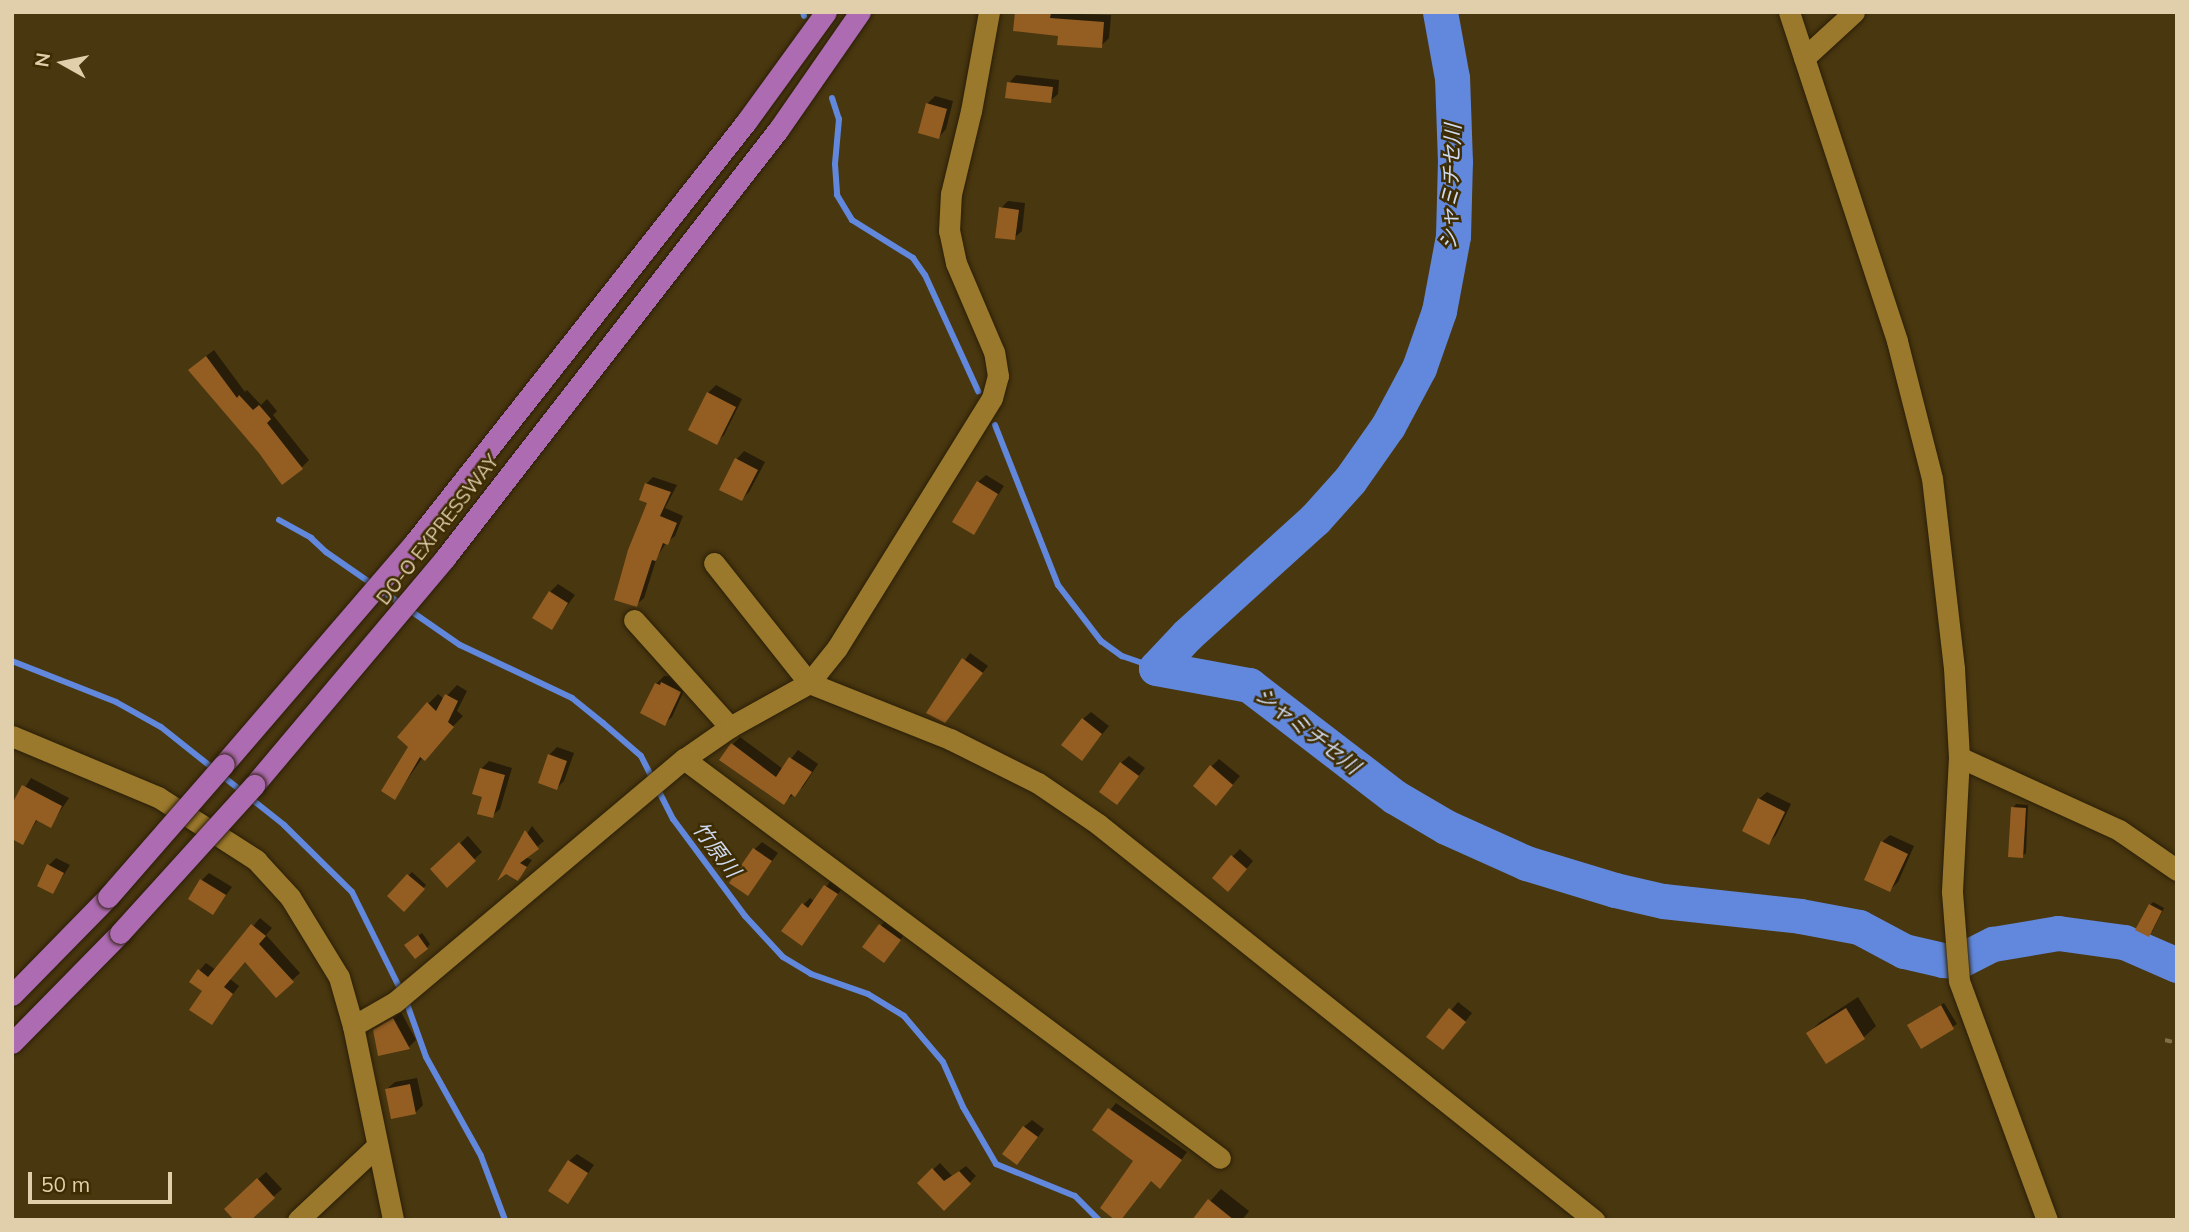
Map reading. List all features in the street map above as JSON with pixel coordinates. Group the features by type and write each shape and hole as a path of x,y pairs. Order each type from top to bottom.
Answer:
{"highway":[{"name":"DO-O EXPRESSWAY","path":"12,995 108,897 414,543 746,122 826,12"},
{"name":"DO-O EXPRESSWAY","path":"12,1043 120,933 254,785 392,625 778,130 860,12"}],"street":[{"path":"353,1026 396,1002 684,759 730,727 809,683 837,649 992,398 998,376 994,352 956,263 949,231 951,194 971,111 989,12"},
{"path":"1789,12 1914,398 1932,478 1943,569 1959,757 1952,892 1959,981 2047,1220"},
{"path":"1804,58 1854,12"},
{"path":"714,563 809,683 950,739 1038,783 1088,817 1594,1220"},
{"path":"634,621 730,727"},
{"path":"12,736 158,797 256,860 290,897 339,977 353,1026 393,1220"},
{"path":"1959,757 2119,830 2177,870"},
{"path":"684,759 1220,1158"},
{"path":"298,1220 377,1146"}],"path":[{"path":"2165,1040 2177,1043"}],"building":[{"path":"1015,12 1051,13 1050,18 1104,22 1102,48 1057,45 1058,36 1013,31"},
{"path":"1007,82 1053,87 1051,103 1005,98"},
{"path":"926,103 947,109 939,139 918,133"},
{"path":"999,207 1019,210 1015,240 995,238"},
{"path":"206,356 237,398 239,395 253,410 259,405 271,419 267,423 303,469 282,485 259,453 188,370"},
{"path":"707,392 736,407 717,445 688,430"},
{"path":"735,458 758,470 742,501 719,490"},
{"path":"977,481 998,494 974,535 952,522"},
{"path":"645,483 671,492 660,516 677,523 668,545 663,543 656,561 652,560 637,607 614,600 628,550 647,503 639,500"},
{"path":"549,591 568,603 552,630 532,618"},
{"path":"962,658 983,673 945,723 926,713"},
{"path":"661,682 681,692 665,726 640,713 655,683 660,685"},
{"path":"445,694 458,701 448,722 454,727 425,761 420,757 395,800 381,791 408,747 397,737 427,702 436,711"},
{"path":"1082,718 1102,734 1082,761 1061,745"},
{"path":"731,743 776,777 789,757 812,772 795,797 791,794 784,805 719,760"},
{"path":"548,754 567,761 557,790 538,783"},
{"path":"1120,762 1139,776 1117,805 1099,792"},
{"path":"1210,765 1233,785 1216,806 1193,786"},
{"path":"480,768 505,775 493,818 477,814 482,797 472,794"},
{"path":"22,785 62,806 51,828 36,820 23,845 12,839 12,804"},
{"path":"1758,798 1785,812 1769,845 1742,831"},
{"path":"2011,807 2026,808 2023,858 2008,857"},
{"path":"525,830 539,849 520,863 527,867 518,881 506,874 497,881"},
{"path":"1881,841 1908,854 1890,892 1864,880"},
{"path":"459,842 476,861 447,888 430,869"},
{"path":"753,848 772,861 748,896 729,883"},
{"path":"1231,855 1247,869 1228,892 1212,878"},
{"path":"47,864 64,873 53,894 37,886"},
{"path":"407,874 425,889 404,912 387,896"},
{"path":"200,879 226,895 213,915 188,899"},
{"path":"824,885 838,894 802,946 781,931 802,903 808,908"},
{"path":"2149,904 2162,911 2149,937 2135,930"},
{"path":"251,924 266,936 259,944 294,982 276,998 245,962 224,987 233,994 212,1025 189,1010 202,991 189,982 198,969 208,977"},
{"path":"879,924 901,940 884,963 862,947"},
{"path":"418,935 428,949 415,959 404,945"},
{"path":"1941,1005 1954,1029 1921,1049 1907,1025"},
{"path":"1449,1008 1466,1022 1443,1050 1426,1037"},
{"path":"1846,1008 1865,1039 1826,1064 1806,1033"},
{"path":"393,1018 410,1049 378,1056 373,1030"},
{"path":"410,1084 416,1114 391,1119 385,1089"},
{"path":"1108,1108 1182,1160 1160,1189 1151,1181 1121,1220 1115,1220 1100,1208 1133,1161 1092,1130"},
{"path":"1023,1126 1038,1137 1017,1165 1002,1154"},
{"path":"568,1160 588,1173 568,1204 548,1191"},
{"path":"932,1168 944,1181 959,1171 971,1184 944,1211 917,1183"},
{"path":"257,1178 275,1198 251,1220 234,1220 224,1209"},
{"path":"1208,1199 1234,1220 1192,1220"}],"waterway":[{"path":"803,12 804,16"},
{"name":"シャミチセ川","path":"1156,668 1187,635 1315,519 1350,480 1388,426 1419,368 1439,311 1453,236 1455,162 1452,78 1440,12"},
{"path":"832,98 839,119 835,164 837,195 852,220 913,258 925,275 978,391"},
{"path":"995,425 1058,585 1101,641 1122,656 1156,668"},
{"name":"竹原川","path":"279,520 311,538 326,552 460,645 572,698 603,723 641,756 673,819 745,916 783,957 811,974 868,994 904,1016 943,1062 963,1107 996,1164 1075,1196 1099,1220"},
{"path":"12,661 116,702 161,727 284,825 352,892 406,1001 426,1057 481,1156 505,1220"},
{"name":"シャミチセ川","path":"1156,668 1249,685 1395,797 1446,827 1526,863 1615,890 1663,901 1800,916 1859,927 1904,951 1943,960 1959,961 1993,944 2058,933 2124,942 2177,965"}]}
